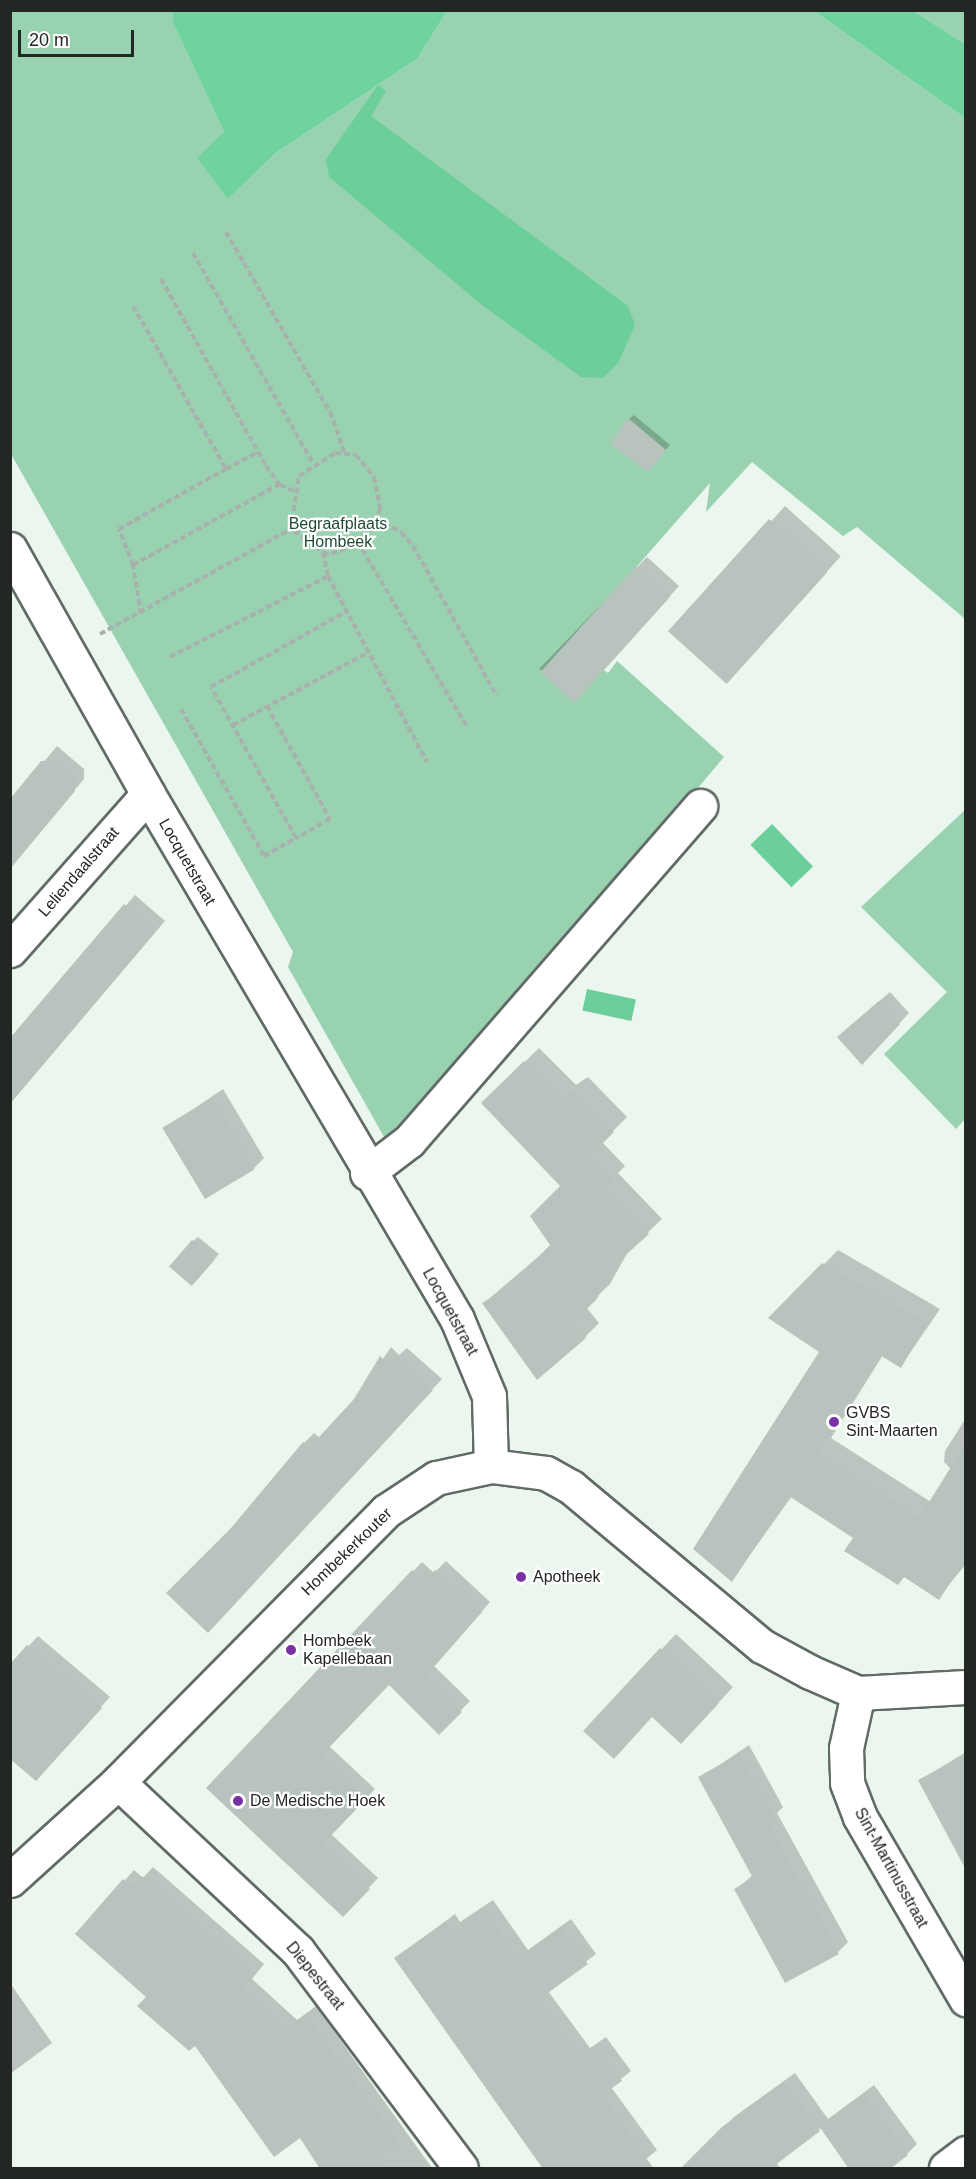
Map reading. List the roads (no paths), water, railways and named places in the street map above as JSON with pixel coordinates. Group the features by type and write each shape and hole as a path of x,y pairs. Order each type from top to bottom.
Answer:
{"street":[{"name":"Locquetstraat","path":"10,549 148,794 483,1372 491,1466"},
{"name":"Leliendaalstraat","path":"10,950 148,794"},
{"path":"368,1173 409,1141 700,806"},
{"name":"Hombekerkouter","path":"10,1880 118,1782 386,1511 436,1478 491,1466 546,1473 572,1487 762,1646 858,1693 966,1687"},
{"name":"Sint-Martinusstraat","path":"858,1693 846,1749 848,1783 866,1827 966,1999"},
{"name":"Diepestraat","path":"118,1782 298,1951 461,2169"},
{"path":"946,2169 966,2153"}],"place":[{"name":"GVBS Sint-Maarten","path":"834,1422"},
{"name":"Apotheek","path":"521,1577"},
{"name":"Hombeek Kapellebaan","path":"291,1650"},
{"name":"De Medische Hoek","path":"238,1801"}],"park label":[{"name":"Begraafplaats Hombeek","path":"338,533"}]}
